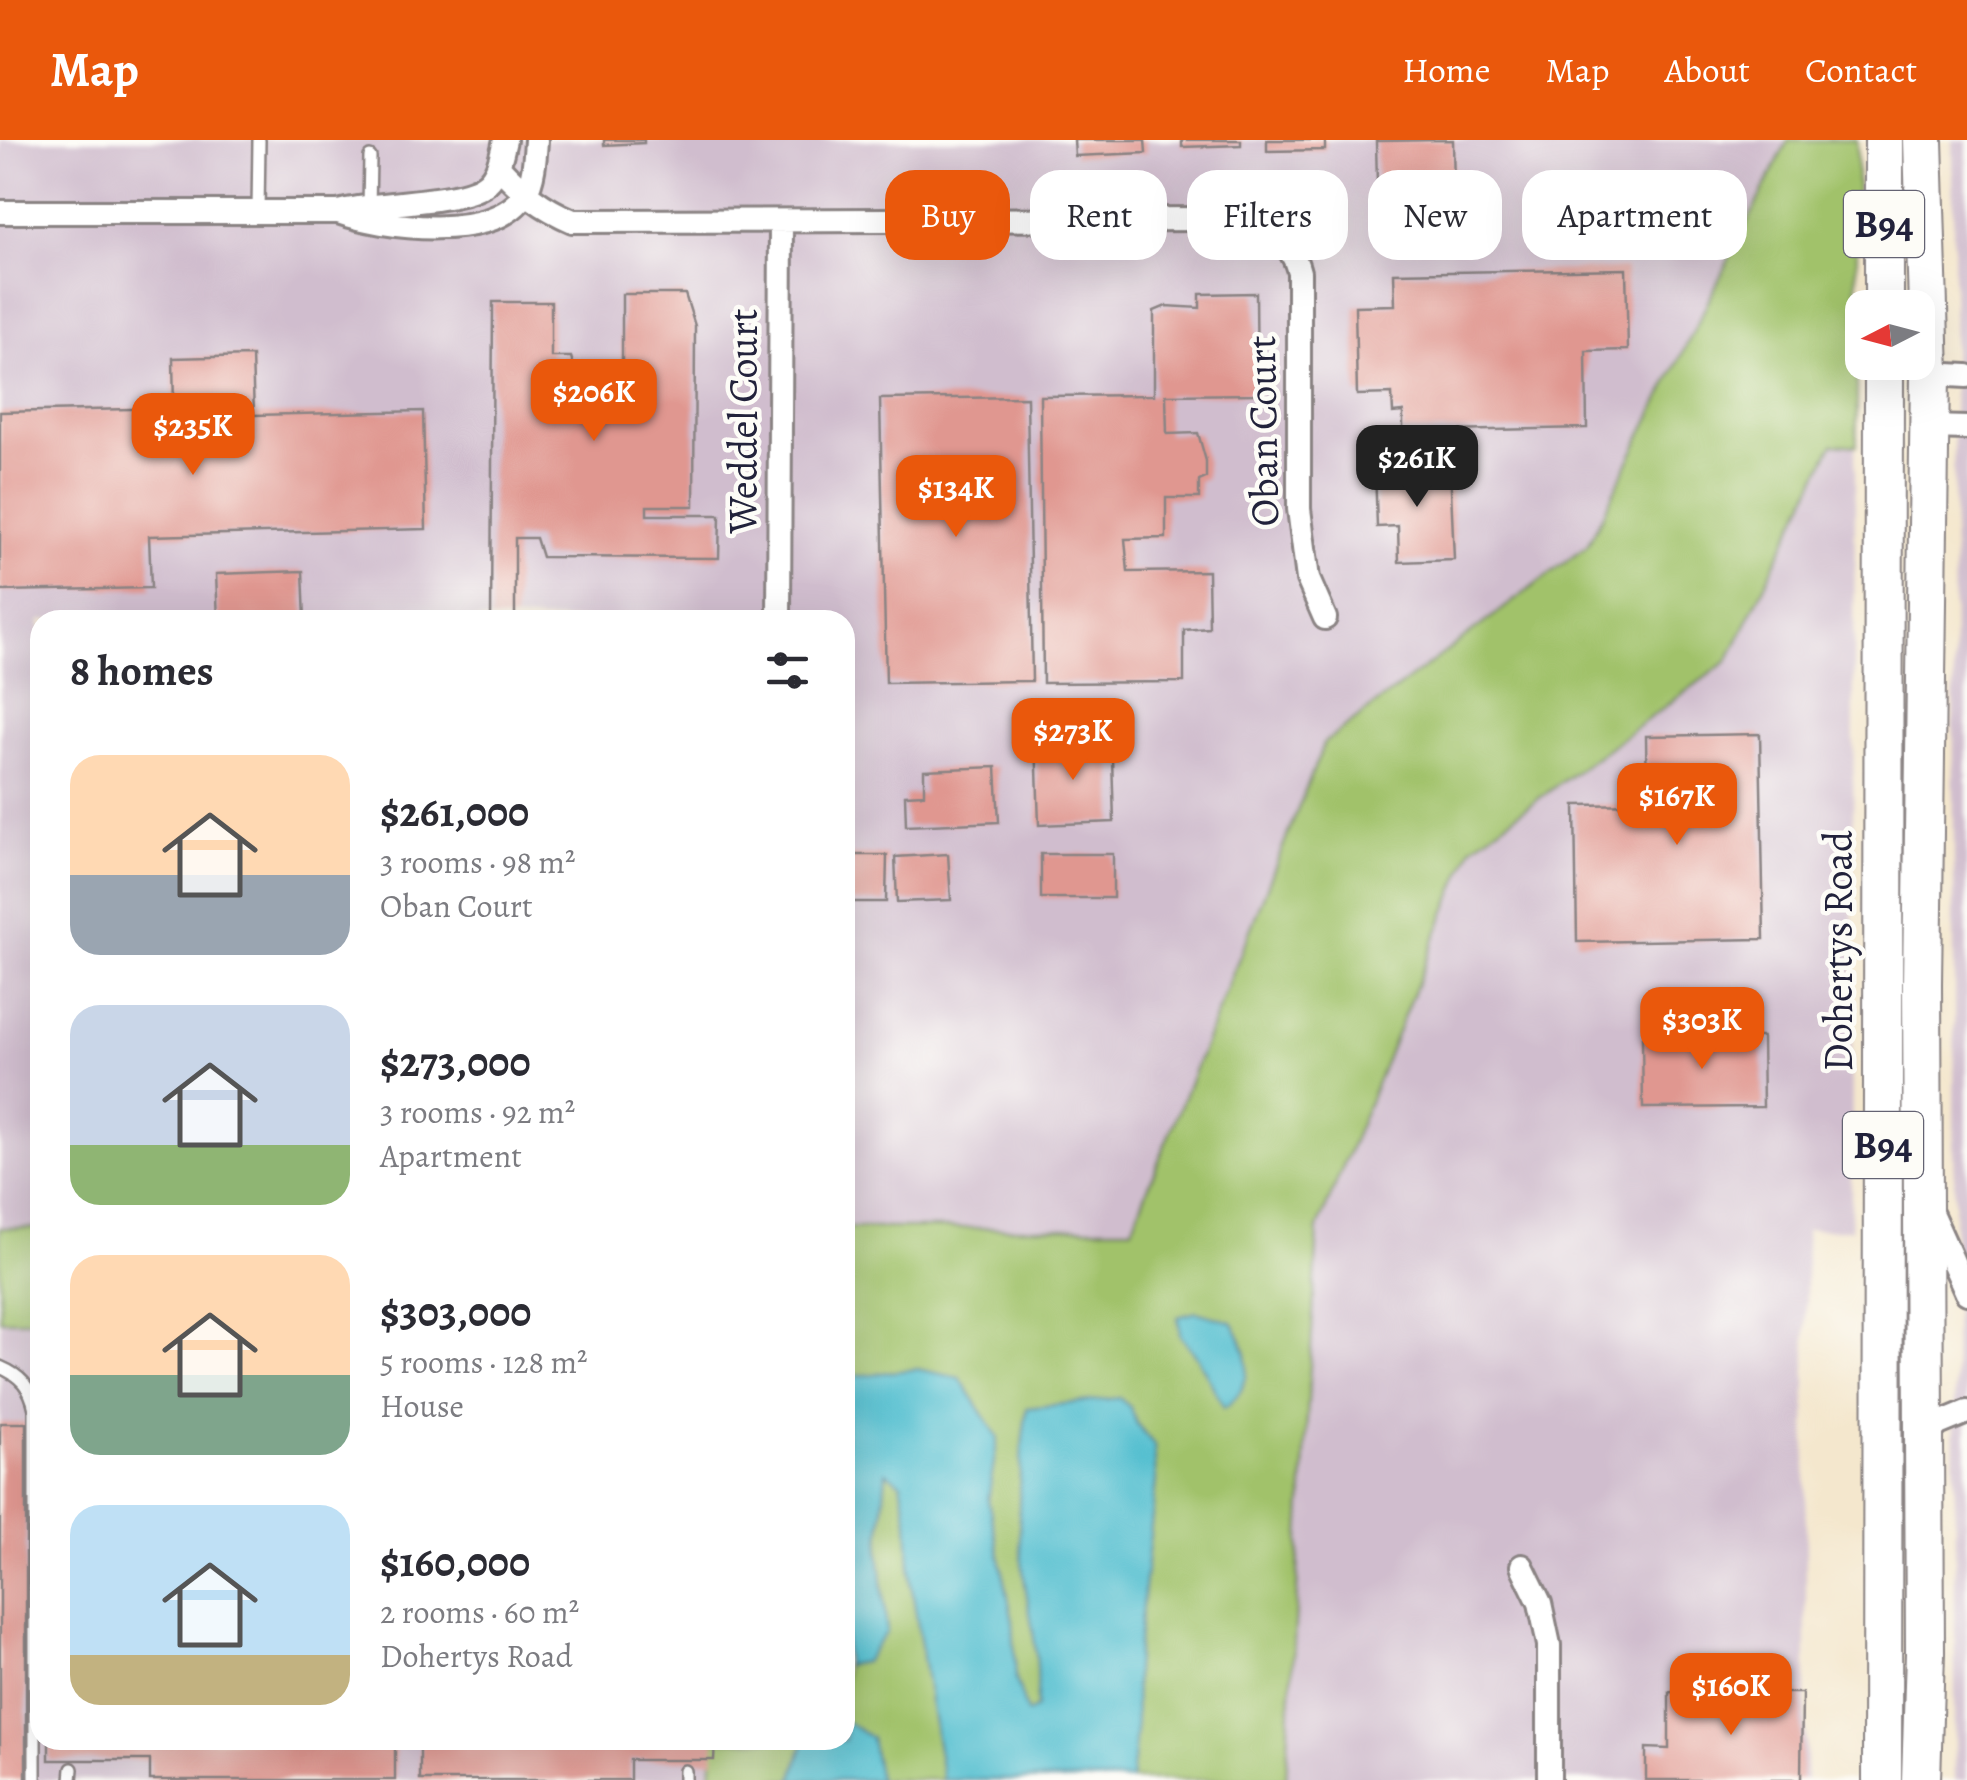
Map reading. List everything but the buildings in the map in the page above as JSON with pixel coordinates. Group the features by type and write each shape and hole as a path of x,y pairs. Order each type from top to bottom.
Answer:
{"main road":[{"name":"B94","path":"1884,140 1884,290"},
{"name":"Dohertys Road","path":"1921,1780 1925,1654 1922,984 1929,427 1948,375 1923,140"},
{"path":"1884,402 1948,375"},
{"name":"Dohertys Road","path":"1882,1780 1884,380"},
{"path":"1884,402 1929,427"},
{"path":"1884,985 1922,984"}],"street":[{"path":"369,213 467,194 489,182 499,167 505,140"},
{"path":"0,212 338,212 369,213 422,226 467,225 506,211 524,195 533,170 536,140"},
{"path":"499,167 524,195 574,221 781,222"},
{"name":"Oban Court","path":"781,222 1236,219 1262,227 1285,243 1299,272 1298,476 1302,548 1308,578 1325,618"},
{"name":"Weddel Court","path":"779,610 781,222"},
{"path":"1929,427 1967,428"},
{"name":"Dohertys Road","path":"1922,1188 1939,1236 1967,1294"},
{"path":"1923,1442 1938,1424 1967,1412"},
{"path":"1522,1566 1540,1603 1549,1645 1550,1780"}],"lane":[{"path":"258,212 259,140"},
{"path":"369,213 370,157"},
{"path":"0,1366 18,1375 30,1393"},
{"path":"35,1750 35,1780"}],"shaded area":[{"path":"0,140 1857,140 1856,290 1845,290 1845,380 1856,380 1851,1229 1806,1230 1806,1780 0,1780"},
{"path":"1953,140 1967,140 1967,1780 1955,1780"}],"green space":[{"path":"1788,140 1857,140 1857,290 1845,290 1845,380 1857,380 1857,446 1833,444 1728,661 1472,847 1318,1228 1286,1780 711,1780 712,1750 855,1750 855,1228 1132,1228 1324,743 1587,546 1729,260 1747,260 1747,223"},
{"path":"0,1228 30,1228 30,1320 0,1320"}],"water":[{"path":"1196,1312 1232,1322 1243,1345 1246,1379 1224,1408 1198,1358 1180,1335 1178,1317"},
{"path":"917,1369 960,1378 998,1437 988,1500 1013,1621 1016,1679 1027,1713 1036,1708 1037,1688 1036,1651 1019,1523 1027,1408 1119,1398 1130,1407 1137,1424 1154,1445 1156,1481 1135,1669 1136,1732 1131,1780 943,1780 911,1583 908,1522 901,1483 886,1472 879,1552 887,1632 864,1662 855,1663 855,1376"},
{"path":"855,1728 871,1738 879,1780 792,1780 802,1750 855,1750"}]}
